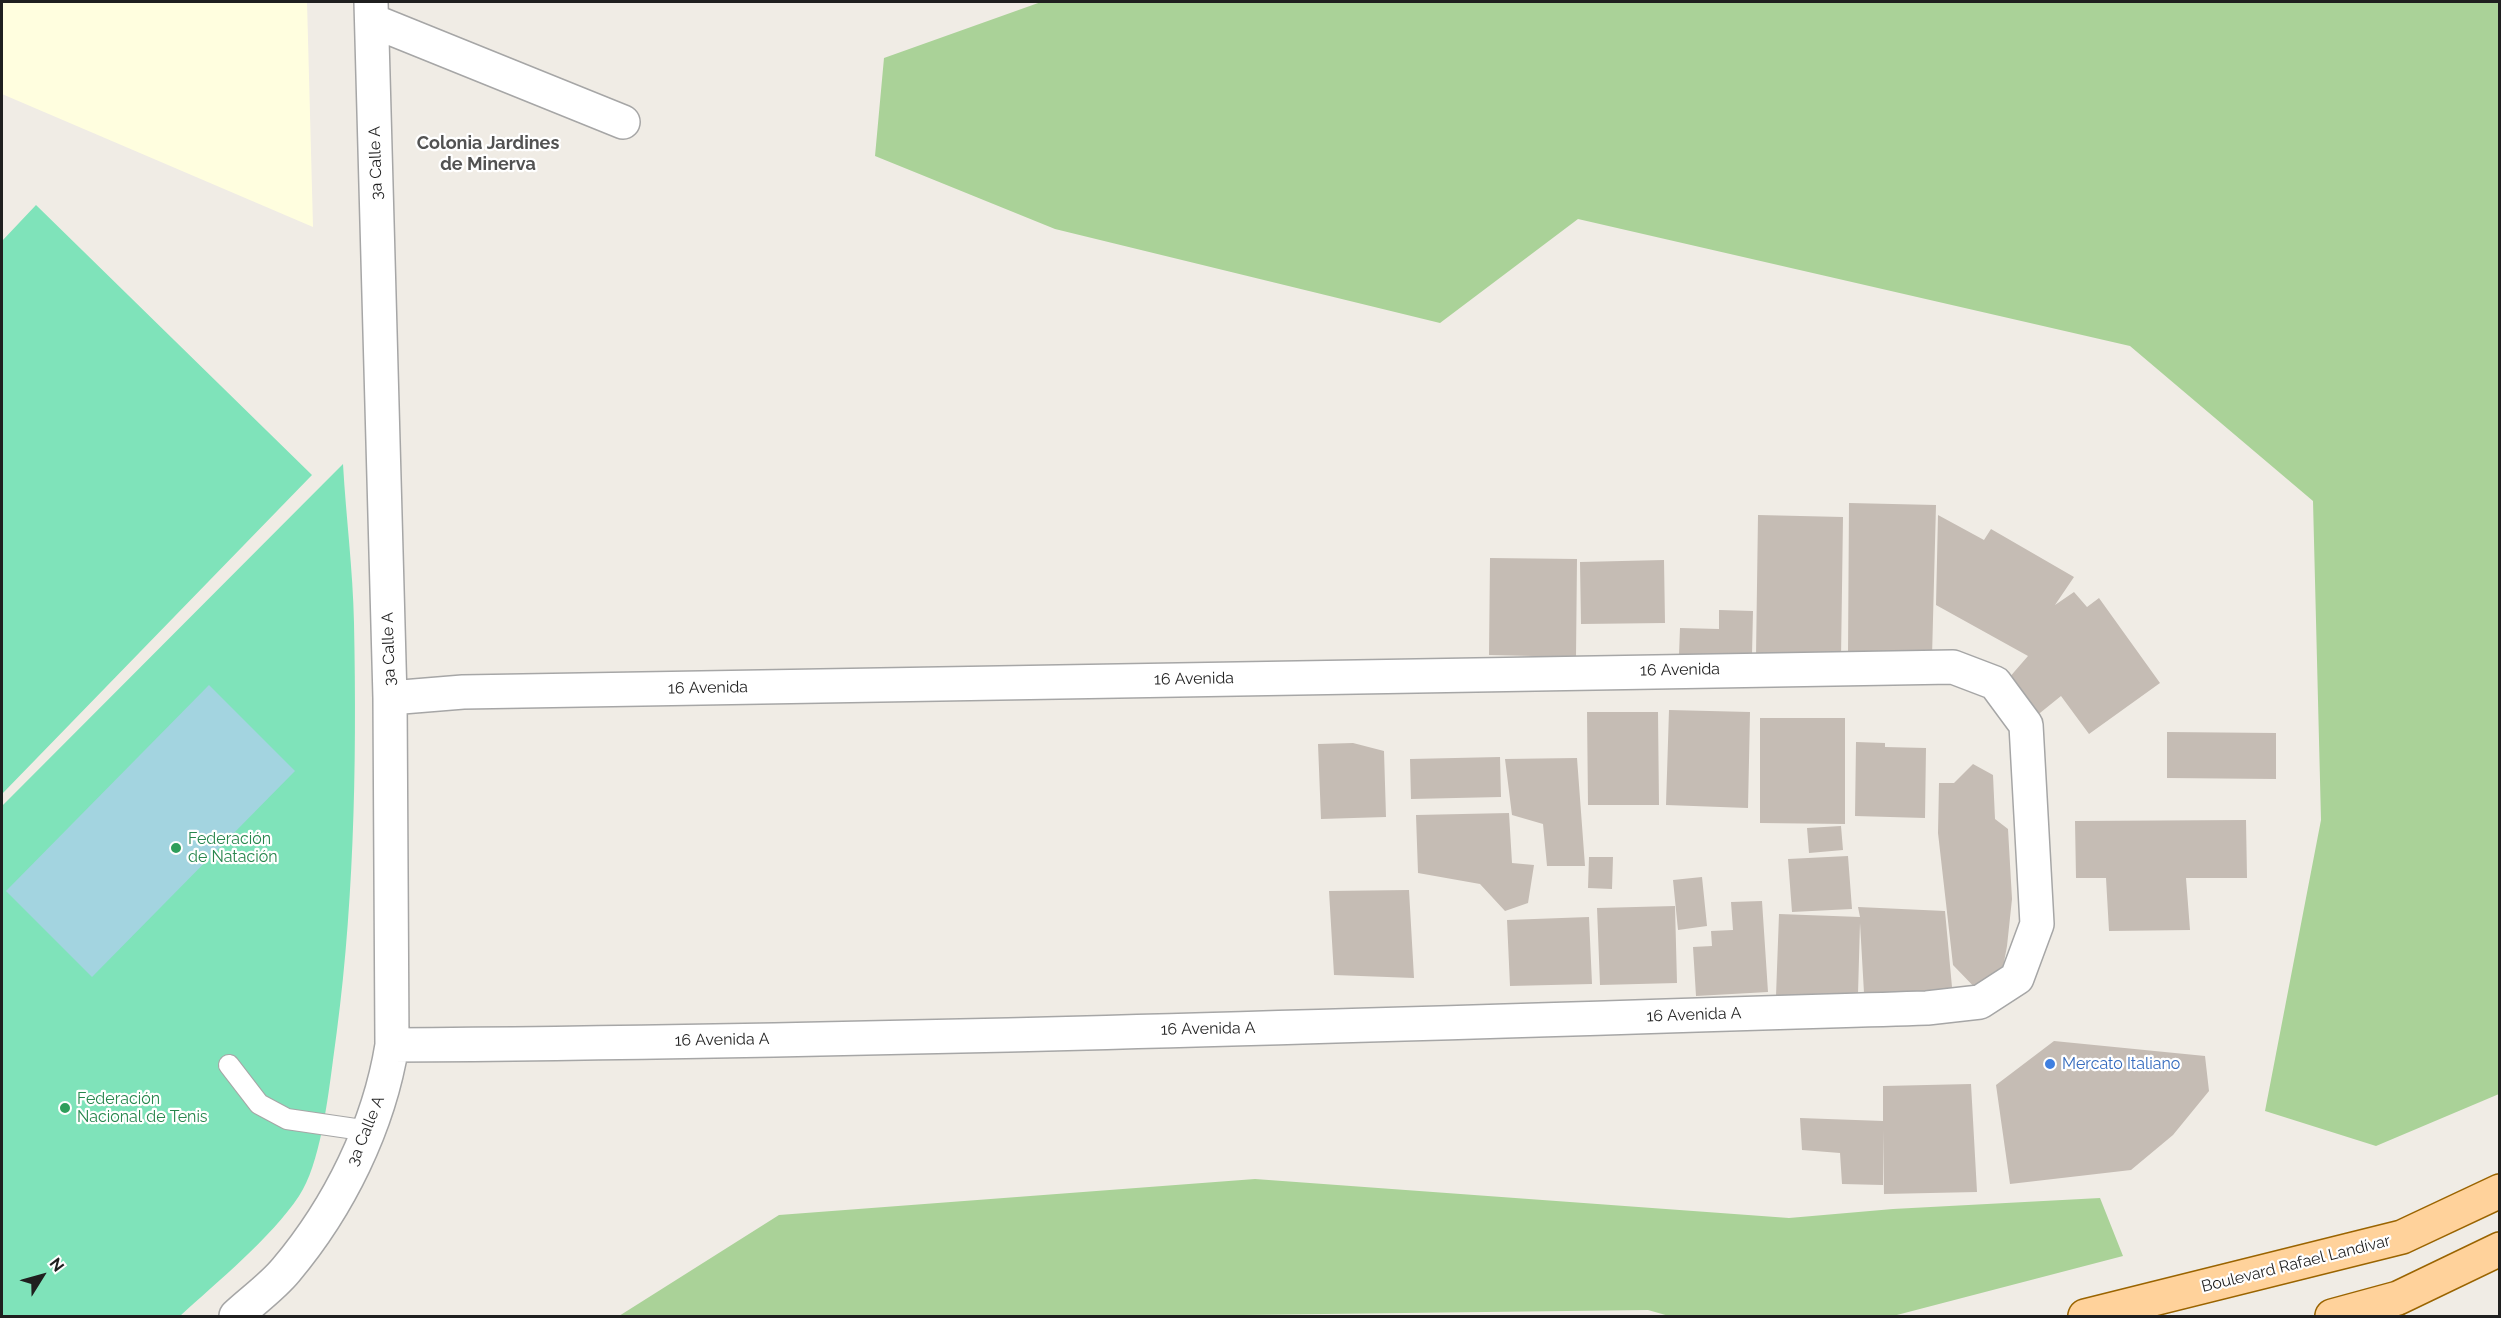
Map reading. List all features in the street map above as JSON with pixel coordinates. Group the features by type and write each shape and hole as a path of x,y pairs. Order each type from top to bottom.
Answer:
{"main road":[{"name":"Boulevard Rafael Landívar","path":"2085,1317 2402,1237 2499,1191"},
{"path":"2332,1317 2398,1298 2499,1249"}],"street":[{"path":"372,11 623,122"},
{"name":"3a Calle A","path":"236,1317 285,1270 347,1176 369,1131 388,1071 392,1045 390,698 372,11"},
{"name":"16 Avenida","path":"390,698 463,692 1833,667 1953,667 1995,683 2026,725 2037,924 2017,978"},
{"name":"16 Avenida A","path":"392,1045 918,1036 1927,1008 1980,1002 2017,978"}],"lane":[{"path":"229,1065 259,1104 287,1119 369,1131"}],"shaded area":[{"path":"2,2 307,2 313,227 2,94"}],"green space":[{"path":"1041,2 2499,2 2499,1094 2376,1146 2265,1111 2321,820 2313,501 2130,346 1578,219 1440,323 1055,229 875,156 884,58"},
{"path":"36,205 312,475 2,794 2,241"},
{"name":"Federación de Natación","path":"343,464 354,623 355,732 350,897 340,1006 326,1112 318,1149 306,1183 299,1196 274,1228 180,1316 2,1316 2,806"},
{"path":"1255,1179 1789,1218 1893,1209 2100,1198 2123,1256 1893,1316 1669,1316 1648,1310 1162,1316 619,1316 779,1215"}],"water":[{"path":"209,685 295,771 92,977 6,891"}],"building":[{"path":"1849,503 1936,505 1932,657 1848,655"},
{"path":"1758,515 1843,517 1841,659 1756,656"},
{"path":"1938,515 1984,540 1991,529 2074,577 2055,605 2074,592 2087,607 2099,598 2160,683 2089,734 2061,696 2035,717 2008,679 2028,656 1936,605"},
{"path":"1490,558 1577,559 1576,657 1489,655"},
{"path":"1664,560 1665,623 1581,624 1580,562"},
{"path":"1719,610 1753,611 1752,655 1679,655 1680,628 1719,629"},
{"path":"1669,710 1750,712 1748,808 1666,805"},
{"path":"1587,712 1658,712 1659,805 1588,805"},
{"path":"1760,718 1845,718 1845,824 1760,823"},
{"path":"2167,732 2276,733 2276,779 2167,778"},
{"path":"1856,742 1885,743 1885,747 1926,748 1925,818 1855,816"},
{"path":"1353,743 1384,751 1386,817 1321,819 1318,744"},
{"path":"1500,757 1501,797 1411,799 1410,759"},
{"path":"1577,758 1585,866 1547,866 1543,824 1512,815 1505,759"},
{"path":"1973,764 1993,775 1995,819 2008,829 2012,899 1999,989 1982,995 1953,965 1938,833 1939,783 1954,783"},
{"path":"1509,813 1512,863 1534,865 1528,903 1505,911 1480,884 1418,873 1416,815"},
{"path":"2246,820 2247,878 2186,878 2190,930 2109,931 2106,878 2076,878 2075,821"},
{"path":"1841,826 1843,850 1809,853 1807,828"},
{"path":"1848,856 1852,909 1792,912 1788,859"},
{"path":"1589,857 1613,857 1612,889 1588,888"},
{"path":"1702,877 1707,926 1678,930 1673,880"},
{"path":"1409,890 1414,978 1334,975 1329,891"},
{"path":"1762,901 1768,992 1696,996 1693,947 1712,946 1711,931 1733,930 1731,902"},
{"path":"1675,906 1677,983 1600,985 1597,908"},
{"path":"1858,907 1945,911 1953,998 1864,993 1860,923 1858,994 1776,996 1779,914 1860,917"},
{"path":"1589,917 1592,984 1510,986 1507,920"},
{"path":"2054,1041 2205,1056 2209,1091 2173,1135 2131,1170 2010,1184 1996,1085"},
{"path":"1971,1084 1977,1192 1884,1194 1883,1130 1883,1185 1842,1184 1840,1153 1802,1150 1800,1118 1883,1121 1883,1086"}],"place":[{"name":"Federación de Natación","path":"176,848"},
{"name":"Mercato Italiano","path":"2050,1064"},
{"name":"Federación Nacional de Tenis","path":"65,1108"}],"district":[{"name":"Colonia Jardines de Minerva","path":"488,154"}]}
